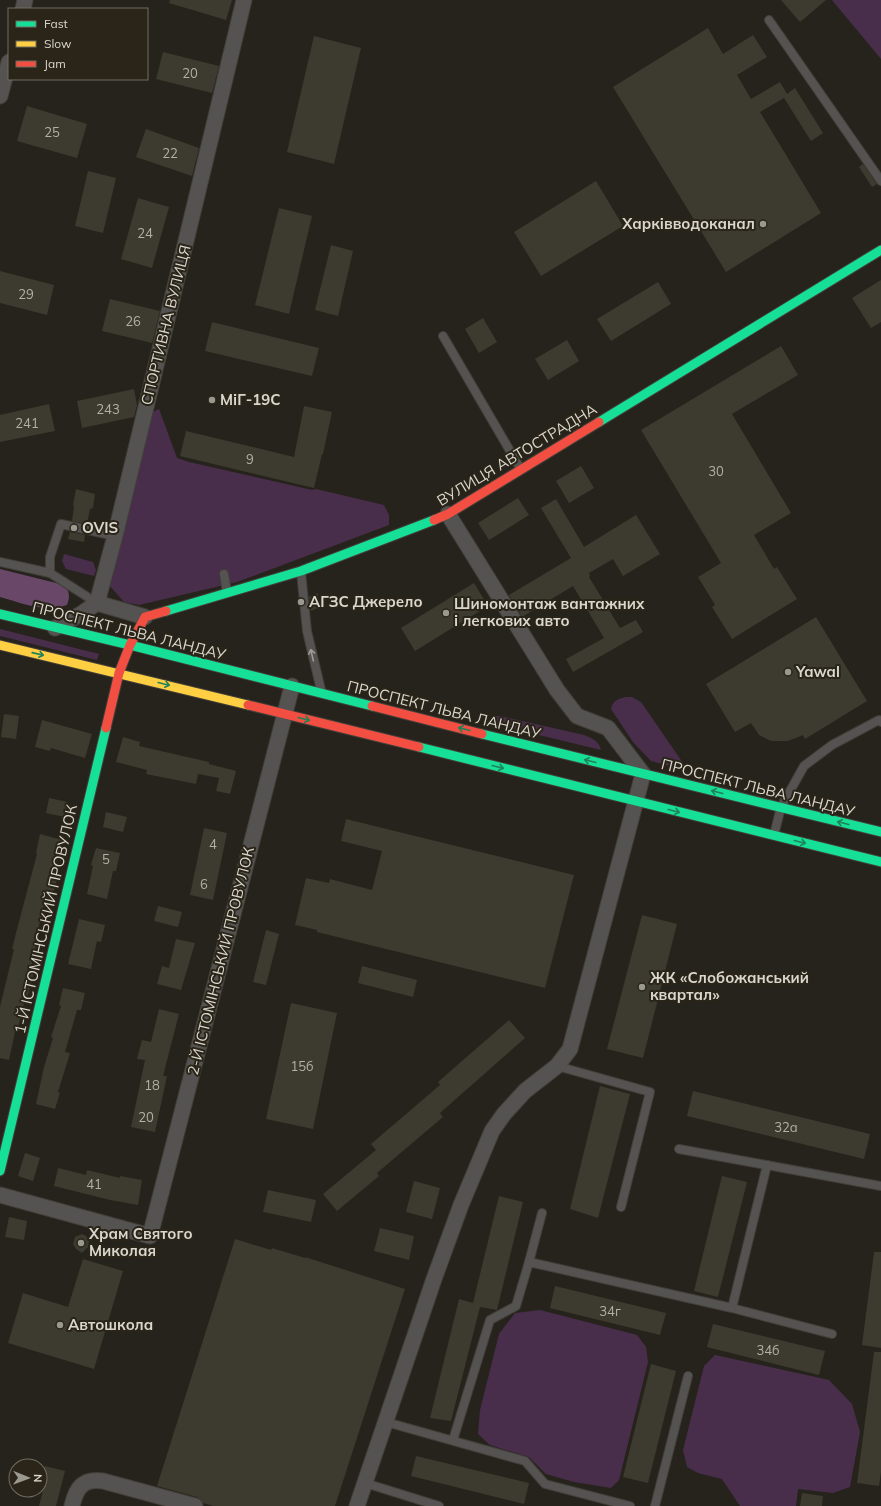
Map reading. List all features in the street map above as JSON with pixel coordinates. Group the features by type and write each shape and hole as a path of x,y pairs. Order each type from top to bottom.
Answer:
{"main road":[{"name":"ВУЛИЦЯ АВТОСТРАДНА","path":"146,617 301,571 448,514 881,250"},
{"name":"ПРОСПЕКТ ЛЬВА ЛАНДАУ","path":"0,614 881,832"},
{"path":"130,645 146,617"},
{"path":"0,645 119,672 881,862"},
{"name":"1-Й ІСТОМІНСЬКИЙ ПРОВУЛОК","path":"0,1171 119,672 130,645"}],"street":[{"name":"СПОРТИВНА ВУЛИЦЯ","path":"97,603 115,536 244,0"},
{"path":"0,96 8,66"},
{"path":"357,1506 434,1279 461,1205 492,1131 504,1114 525,1091 557,1066 567,1055 573,1041 643,774 608,728 577,716 557,690 448,514"},
{"path":"55,628 81,614 97,603 146,617"},
{"name":"2-Й ІСТОМІНСЬКИЙ ПРОВУЛОК","path":"0,1195 150,1236 292,686"},
{"path":"72,1506 80,1486 93,1480 103,1481 195,1506"}],"lane":[{"path":"769,20 881,181"},
{"path":"443,336 521,469"},
{"path":"50,573 50,557 61,524 115,536"},
{"path":"0,562 50,573 97,603"},
{"path":"301,571 307,631 322,693"},
{"path":"224,574 227,593"},
{"path":"774,836 781,807 804,766 832,745 879,720 881,722"},
{"path":"557,1066 650,1092 621,1207"},
{"path":"679,1149 881,1186"},
{"path":"732,1308 767,1165"},
{"path":"453,1440 490,1320 516,1306 542,1213"},
{"path":"529,1262 732,1308 832,1334"},
{"path":"655,1506 688,1376"},
{"path":"386,1422 525,1461 545,1484 630,1506"},
{"path":"365,1482 439,1506"}],"shaded area":[{"path":"832,0 881,0 881,59"},
{"path":"159,409 177,458 312,490 316,489 384,505 389,515 389,525 237,582 139,605 124,602 109,585 151,413"},
{"path":"64,554 93,562 96,570 94,576 66,569 62,561"},
{"path":"0,569 64,585 69,595 67,605 42,608 0,597"},
{"path":"0,629 99,654 97,660 0,636"},
{"path":"632,697 641,702 685,768 681,769 651,761 633,742 611,709 616,700"},
{"path":"495,716 584,735 597,742 601,750 493,724 490,722 491,718"},
{"path":"540,1310 637,1335 646,1347 648,1362 619,1480 611,1488 574,1482 546,1474 529,1457 490,1445 478,1434 480,1410 499,1334 515,1313"},
{"path":"715,1355 829,1380 852,1404 860,1432 850,1487 833,1493 798,1489 796,1506 740,1506 722,1479 698,1473 687,1467 683,1450 704,1366"}],"building":[{"path":"170,0 232,0 226,20 169,3"},
{"path":"781,0 826,0 800,22"},
{"path":"708,28 723,54 753,35 767,57 737,75 751,99 780,82 787,94 795,88 823,133 811,141 784,98 760,112 821,213 726,272 613,87"},
{"path":"314,36 361,48 334,164 287,152"},
{"path":"163,52 219,66 212,93 156,79"},
{"path":"27,106 87,124 77,158 17,141"},
{"path":"146,129 199,148 192,176 136,157"},
{"path":"863,164 877,184 872,187 859,167"},
{"path":"88,171 116,178 103,233 75,226"},
{"path":"596,181 623,226 541,276 514,232"},
{"path":"138,198 169,207 152,268 121,259"},
{"path":"279,208 312,216 289,314 255,305"},
{"path":"331,245 353,251 338,316 315,310"},
{"path":"0,271 54,285 47,315 0,303"},
{"path":"881,280 881,322 871,328 852,298"},
{"path":"658,282 671,304 611,341 597,319"},
{"path":"110,299 160,311 152,343 102,331"},
{"path":"483,318 497,342 479,353 465,329"},
{"path":"212,322 319,348 312,376 205,351"},
{"path":"567,340 579,361 548,380 535,359"},
{"path":"781,346 798,375 732,414 791,513 754,535 774,569 777,567 797,599 732,639 712,607 715,605 698,577 721,563 641,430"},
{"path":"134,389 137,405 134,417 82,428 77,401"},
{"path":"49,404 55,431 0,442 0,415"},
{"path":"304,406 332,412 314,488 180,456 186,431 294,457"},
{"path":"581,466 594,488 569,503 556,481"},
{"path":"76,489 95,494 93,508 90,509 87,524 72,521"},
{"path":"518,498 529,515 489,540 478,523"},
{"path":"556,499 584,547 636,515 660,554 623,576 613,559 589,573 589,577 620,628 636,620 643,632 573,672 566,659 604,638 573,586 522,617 509,595 571,558 541,508"},
{"path":"70,532 85,535 84,542 68,539"},
{"path":"474,583 488,606 415,651 401,628"},
{"path":"318,593 318,608 311,611 309,597"},
{"name":"Yawal","path":"816,617 867,701 805,739 803,735 788,741 771,741 759,735 751,723 735,732 706,684"},
{"path":"4,714 19,716 16,739 1,737"},
{"path":"42,720 92,734 85,758 51,748 50,751 35,747"},
{"path":"123,737 140,742 139,746 209,762 209,764 236,771 230,794 216,791 219,778 198,774 196,784 146,774 147,770 116,762"},
{"path":"49,798 68,802 65,817 46,813"},
{"path":"106,812 127,817 123,832 103,827"},
{"path":"346,819 574,875 545,988 317,932 317,930 295,925 306,878 329,883 330,879 372,890 382,851 341,841"},
{"path":"204,828 227,833 213,900 190,895"},
{"path":"40,834 62,840 54,875 58,876 52,898 46,896 31,967 35,968 28,995 26,995 18,1028 16,1027 9,1060 0,1058 0,1007 14,949 12,949 37,854"},
{"path":"96,848 120,853 116,871 113,871 107,899 87,894 93,866 91,865"},
{"path":"158,906 182,912 178,927 154,921"},
{"name":"ЖК «Слобожанський квартал»","path":"642,915 677,924 643,1058 607,1049"},
{"path":"79,919 105,925 101,942 97,941 91,969 68,964"},
{"path":"266,930 279,934 266,985 253,982"},
{"path":"176,939 195,943 181,990 157,984 162,966 169,968"},
{"path":"362,966 417,980 413,997 358,983"},
{"path":"63,988 85,993 81,1010 77,1010 65,1052 70,1053 58,1092 60,1093 55,1109 36,1104 44,1067 53,1038 51,1037 61,1006 59,1005"},
{"path":"291,1003 337,1013 313,1129 266,1119"},
{"path":"159,1009 179,1014 163,1076 167,1076 155,1132 131,1127 145,1060 137,1059 142,1040 151,1042"},
{"path":"509,1020 525,1038 440,1113 443,1117 377,1173 379,1176 337,1211 323,1194 376,1150 371,1144 440,1085 438,1082"},
{"path":"600,1086 630,1094 598,1218 570,1209"},
{"path":"693,1091 870,1134 864,1159 687,1116"},
{"path":"25,1153 40,1158 33,1181 18,1176"},
{"path":"58,1168 86,1175 87,1170 120,1178 120,1176 142,1180 138,1205 110,1200 54,1186"},
{"path":"722,1176 747,1182 718,1297 694,1291"},
{"path":"414,1181 440,1188 432,1219 406,1212"},
{"path":"268,1190 316,1200 311,1222 263,1212"},
{"path":"499,1196 523,1202 497,1310 480,1307 451,1421 430,1418 459,1299 473,1303"},
{"path":"9,1217 27,1221 24,1240 5,1237"},
{"path":"380,1228 414,1236 409,1260 374,1251"},
{"name":"Храм Святого Миколая","path":"82,1234 86,1236 89,1241 88,1247 82,1253 76,1249 73,1244 75,1237"},
{"path":"235,1239 271,1250 272,1248 305,1257 405,1289 335,1506 213,1506 203,1503 197,1497 157,1486"},
{"path":"874,1252 881,1252 881,1348 862,1345"},
{"name":"Автошкола","path":"83,1259 123,1271 94,1369 8,1343 23,1293 68,1307"},
{"path":"555,1286 666,1313 660,1335 550,1308"},
{"path":"713,1324 825,1351 819,1375 707,1347"},
{"path":"874,1352 881,1352 881,1472 879,1486 857,1483"},
{"path":"651,1364 676,1371 648,1483 623,1477"},
{"path":"416,1456 529,1483 524,1504 411,1476"},
{"path":"48,1467 65,1471 56,1506 39,1506 41,1498 48,1498"},
{"path":"802,1493 823,1496 822,1506 800,1506"}],"traffic: fast":[{"path":"599,422 881,250"},
{"path":"166,611 301,571 434,520"},
{"path":"0,614 372,706"},
{"path":"0,1171 106,728"},
{"path":"482,734 881,832"},
{"path":"419,747 881,862"}],"traffic: slow":[{"path":"0,645 248,705"}],"traffic: jam":[{"path":"434,520 448,514 599,422"},
{"path":"106,728 119,673 130,645 145,617 166,611"},
{"path":"248,705 419,747"},
{"path":"372,706 482,734"}],"place":[{"name":"Харківводоканал","path":"763,224"},
{"name":"МіГ-19С","path":"212,400"},
{"name":"OVIS","path":"74,528"},
{"name":"АГЗС Джерело","path":"301,602"},
{"name":"Шиномонтаж вантажних і легкових авто","path":"446,613"},
{"name":"Yawal","path":"788,672"},
{"name":"ЖК «Слобожанський квартал»","path":"642,987"},
{"name":"Храм Святого Миколая","path":"81,1243"},
{"name":"Автошкола","path":"60,1325"}]}
